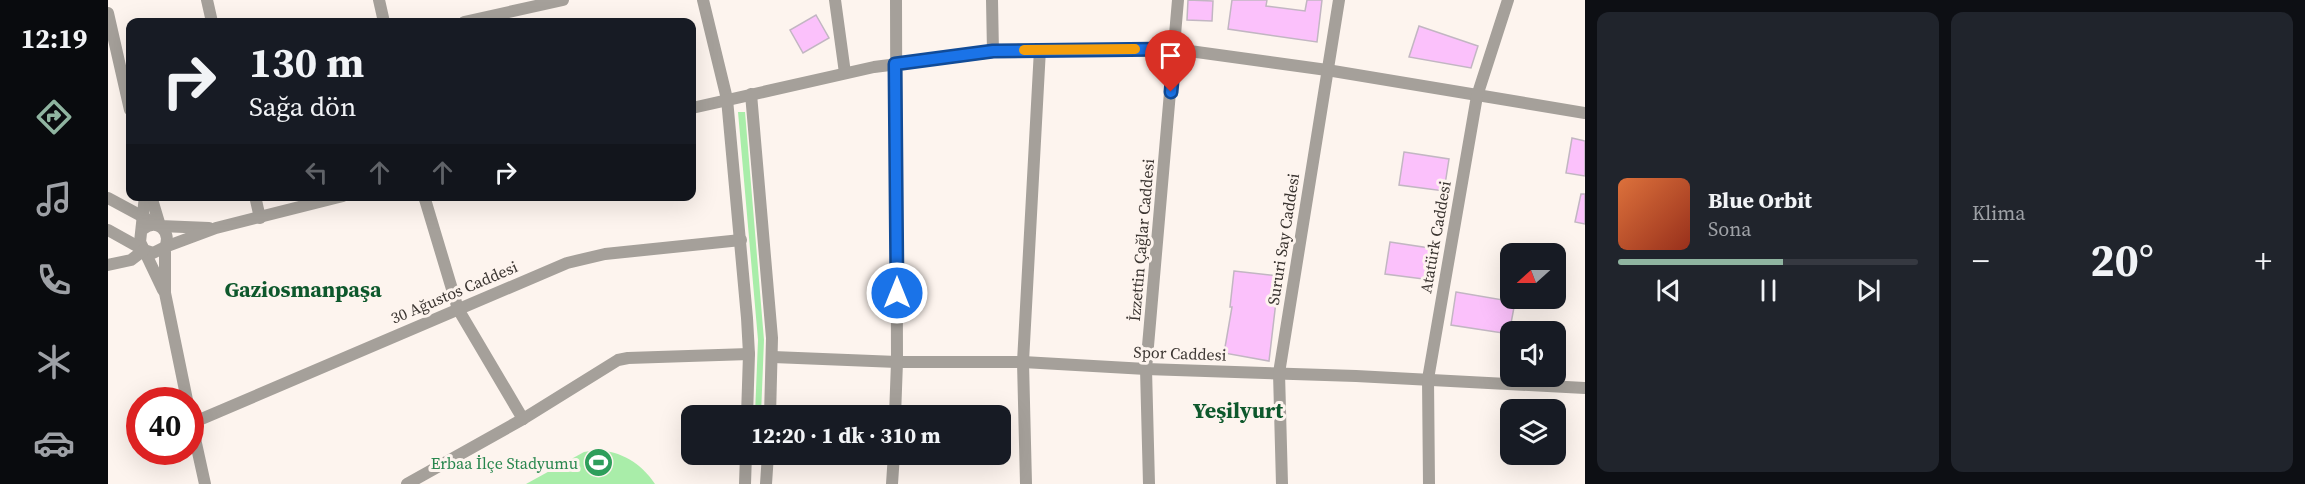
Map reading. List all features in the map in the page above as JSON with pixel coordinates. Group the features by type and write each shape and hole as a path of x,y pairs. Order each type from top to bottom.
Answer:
{"street":[{"path":"207,0 211,18"},
{"path":"378,0 383,18"},
{"path":"482,18 563,0"},
{"path":"703,0 727,99 741,240 749,354 747,405"},
{"path":"835,0 845,73"},
{"path":"895,405 896,0"},
{"path":"992,0 993,51"},
{"name":"İzzettin Çağlar Caddesi","path":"1149,484 1146,369 1178,0"},
{"name":"Sururi Say Caddesi","path":"1282,484 1279,373 1339,0"},
{"name":"Atatürk Caddesi","path":"1429,484 1428,379 1477,96 1508,0"},
{"path":"108,13 126,92"},
{"path":"1026,484 1023,362 1040,49"},
{"path":"696,107 845,73 993,51 1175,49 1327,70 1585,113"},
{"path":"751,94 774,357 771,405"},
{"path":"108,198 143,223 160,226 216,228"},
{"path":"145,201 139,238 165,293"},
{"path":"153,201 160,226 167,233 165,293 184,387"},
{"path":"256,201 260,218"},
{"path":"108,230 153,254 165,247 216,228 324,201"},
{"path":"426,201 458,309 523,419"},
{"name":"30 Ağustos Caddesi","path":"204,415 526,279 585,258 631,250 741,240"},
{"path":"108,265 131,260 144,250"},
{"path":"407,484 523,419 618,360 749,354"},
{"name":"Spor Caddesi","path":"774,357 897,362 1023,362 1585,388"},
{"path":"201,465 205,484"},
{"path":"744,484 745,465"},
{"path":"766,484 767,465"},
{"path":"892,484 893,465"}],"green space":[{"path":"738,112 745,112 764,340 761,405 755,405 758,340"},
{"name":"Erbaa İlçe Stadyumu","path":"596,450 614,453 637,464 655,484 526,484 584,452"}],"building":[{"path":"1188,0 1213,1 1212,21 1187,20"},
{"path":"1232,0 1267,0 1266,6 1305,11 1307,0 1322,0 1317,42 1228,29"},
{"path":"816,15 829,38 803,53 790,30"},
{"path":"1419,26 1478,46 1471,68 1409,57"},
{"path":"1572,138 1585,141 1585,176 1566,173"},
{"path":"1404,152 1449,159 1444,191 1399,185"},
{"path":"1581,194 1585,194 1585,224 1575,222"},
{"path":"1390,242 1436,249 1431,280 1385,274"},
{"path":"1234,271 1279,276 1269,361 1224,353 1232,307 1230,307"},
{"path":"1456,292 1500,299 1500,309 1514,309 1511,321 1500,321 1500,333 1451,325"}],"slow traffic":[{"path":"1024,50 1135,49"}],"place":[{"name":"Erbaa İlçe Stadyumu","path":"599,463"}],"district":[{"name":"Gaziosmanpaşa","path":"303,289"},
{"name":"Yeşilyurt","path":"1238,410"}],"route":[{"path":"897,293 895,64 993,51 1175,49 1171,92"}]}
